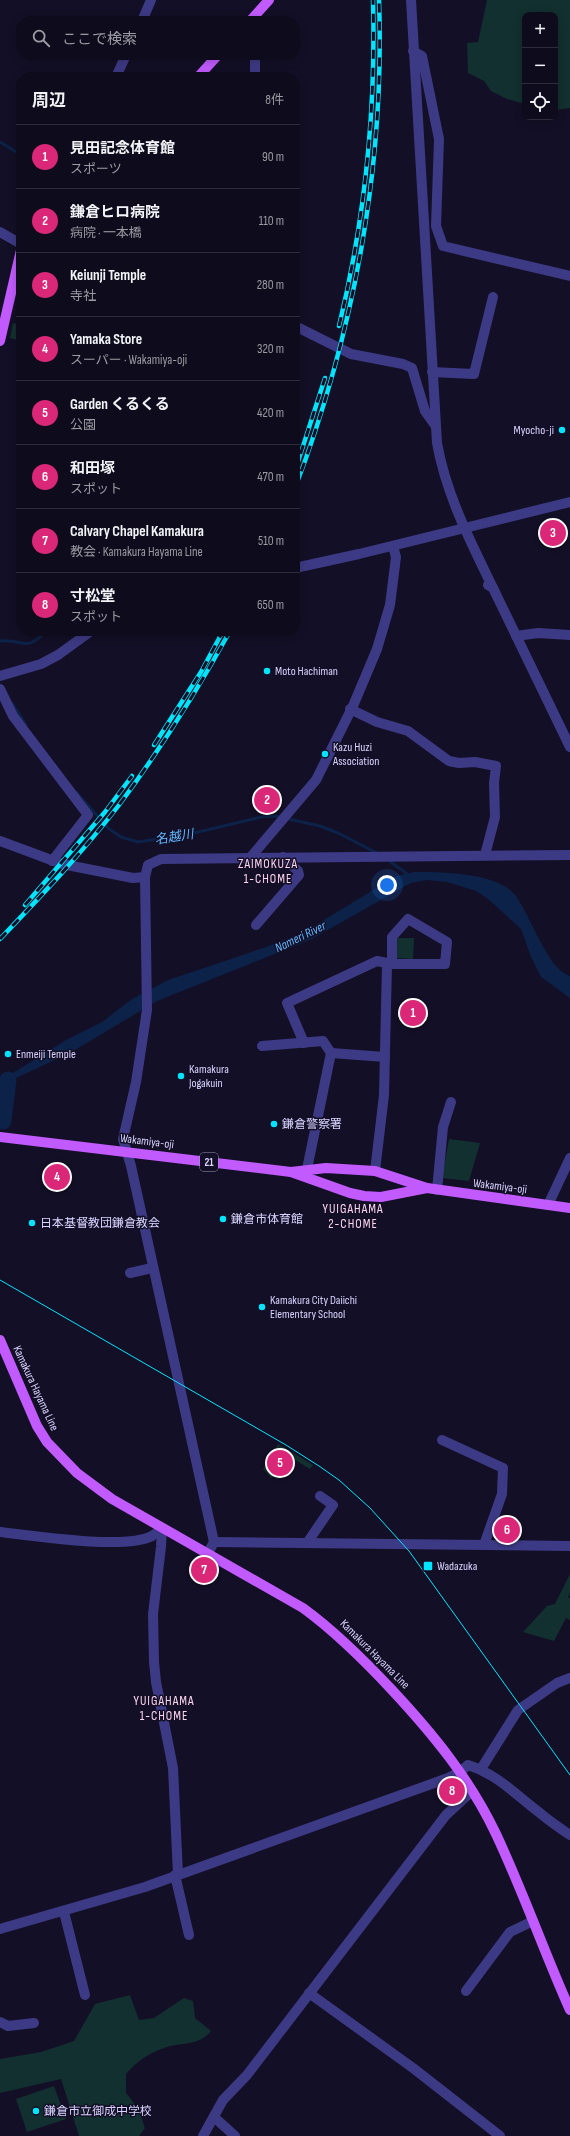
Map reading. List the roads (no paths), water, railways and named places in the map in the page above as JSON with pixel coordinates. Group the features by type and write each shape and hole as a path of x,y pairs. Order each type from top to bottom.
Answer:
{"main road":[{"path":"255,16 269,0"},
{"path":"203,72 213,60"},
{"path":"0,341 16,272"},
{"name":"Wakamiya-oji","path":"0,1137 127,1151 291,1172 350,1193 364,1196 381,1197 432,1189"},
{"name":"Wakamiya-oji","path":"291,1172 307,1169 344,1168 375,1171 432,1189 570,1208"},
{"name":"Kamakura Hayama Line","path":"0,1340 37,1426 47,1442 64,1462 90,1484 112,1499 303,1608 329,1627 359,1654 420,1720 437,1740 460,1772 496,1834 570,2010"}],"street":[{"path":"144,16 152,0"},
{"path":"411,0 435,425 442,472 464,528 490,586 570,747"},
{"path":"413,51 422,56 439,139 436,226 442,246 570,276"},
{"path":"118,72 124,60"},
{"path":"255,60 255,72"},
{"path":"0,232 16,241"},
{"path":"432,372 474,374 493,297"},
{"path":"300,328 351,354 403,364 412,368 425,411 435,425"},
{"path":"300,567 393,546 570,502"},
{"path":"250,858 280,825 316,780 350,709 377,649 390,605 396,558 393,546"},
{"path":"516,636 538,633 570,635"},
{"path":"3,675 41,664 58,655 84,636"},
{"path":"0,689 13,716 88,815 52,861"},
{"path":"350,709 377,722 408,731 449,761 459,763 475,762 496,766 494,783 495,817 484,855"},
{"path":"0,841 44,856 52,861 88,870 133,878 145,877"},
{"path":"208,1553 214,1542 127,1151 123,1139 136,1082 147,1010 145,877 148,865 160,860 283,857 570,855"},
{"path":"256,925 299,874 298,871 283,857"},
{"path":"304,1043 287,1003 377,961 390,964 446,964 447,942 408,919 392,937 390,964 385,1057 384,1095 375,1171"},
{"path":"262,1046 323,1041 331,1054 307,1169"},
{"path":"331,1054 385,1057"},
{"path":"432,1189 443,1128 451,1102"},
{"path":"548,1205 570,1158"},
{"path":"130,1273 152,1268"},
{"path":"442,1440 503,1468 502,1494 484,1545"},
{"path":"307,1543 333,1505 320,1496"},
{"path":"0,1532 118,1542 153,1536 162,1528"},
{"path":"162,1528 153,1614 154,1662 156,1682 173,1768 177,1875 189,1935"},
{"path":"214,1542 570,1546"},
{"path":"481,1770 518,1710 557,1683 570,1678"},
{"path":"0,1928 64,1912 177,1875 460,1772 468,1765 503,1782 540,1814 570,1835"},
{"path":"203,2136 223,2100 247,2075 446,1815 472,1791"},
{"path":"64,1912 85,1995"},
{"path":"466,1991 510,1932 533,1921"},
{"path":"309,1993 413,2068 500,2136"},
{"path":"0,2022 8,2026 34,2023"},
{"path":"214,2117 235,2136"}],"water":[{"name":"Nameri River","path":"414,872 439,872 468,875 496,882 508,888 520,902 540,942 552,961 561,971 570,976 570,998 541,977 531,957 521,929 488,899 476,891 447,882 427,880 411,883 310,940 157,1001 70,1053 16,1078 0,1093 0,1081 66,1040 102,1022 132,999 168,980 269,946 306,931 396,876"}],"waterway":[{"name":"名越川","path":"0,142 16,152"},
{"name":"名越川","path":"0,641 24,644 33,642 41,636"},
{"name":"名越川","path":"12,703 26,725"},
{"name":"名越川","path":"76,792 109,829 121,837 138,842 194,833 261,817 275,816 320,826 338,833 377,853"},
{"name":"名越川","path":"388,860 410,876"},
{"path":"3,1121 8,1080"}],"tram line":[{"path":"0,1280 286,1445 339,1480 370,1508 409,1551 570,1775"}],"railway":[{"path":"339,326 356,245 367,164 373,82 373,0"},
{"path":"300,474 316,429 334,370 349,309 361,248 371,186 377,124 380,62 379,0"},
{"path":"300,456 325,378"},
{"path":"154,745 201,672 220,636"},
{"path":"0,939 76,857 119,805 178,720 227,636"},
{"path":"25,905 105,812 132,776"}],"place":[{"name":"Myocho-ji","path":"562,430"},
{"name":"Keiunji Temple","path":"553,533"},
{"name":"Moto Hachiman","path":"267,671"},
{"name":"Kazu Huzi Association","path":"325,754"},
{"name":"鎌倉ヒロ病院","path":"267,800"},
{"name":"見田記念体育館","path":"413,1013"},
{"name":"Enmeiji Temple","path":"8,1054"},
{"name":"Kamakura Jogakuin","path":"181,1076"},
{"name":"鎌倉警察署","path":"274,1124"},
{"name":"Yamaka Store","path":"57,1177"},
{"name":"鎌倉市体育館","path":"223,1219"},
{"name":"日本基督教団鎌倉教会","path":"32,1223"},
{"name":"Kamakura City Daiichi Elementary School","path":"262,1307"},
{"name":"Garden くるくる","path":"280,1463"},
{"name":"和田塚","path":"507,1530"},
{"name":"Wadazuka","path":"428,1566"},
{"name":"Calvary Chapel Kamakura","path":"204,1570"},
{"name":"寸松堂","path":"452,1791"},
{"name":"鎌倉市立御成中学校","path":"36,2111"}],"district":[{"name":"ZAIMOKUZA 1-CHOME","path":"268,870"},
{"name":"YUIGAHAMA 2-CHOME","path":"353,1216"},
{"name":"YUIGAHAMA 1-CHOME","path":"164,1708"}]}
